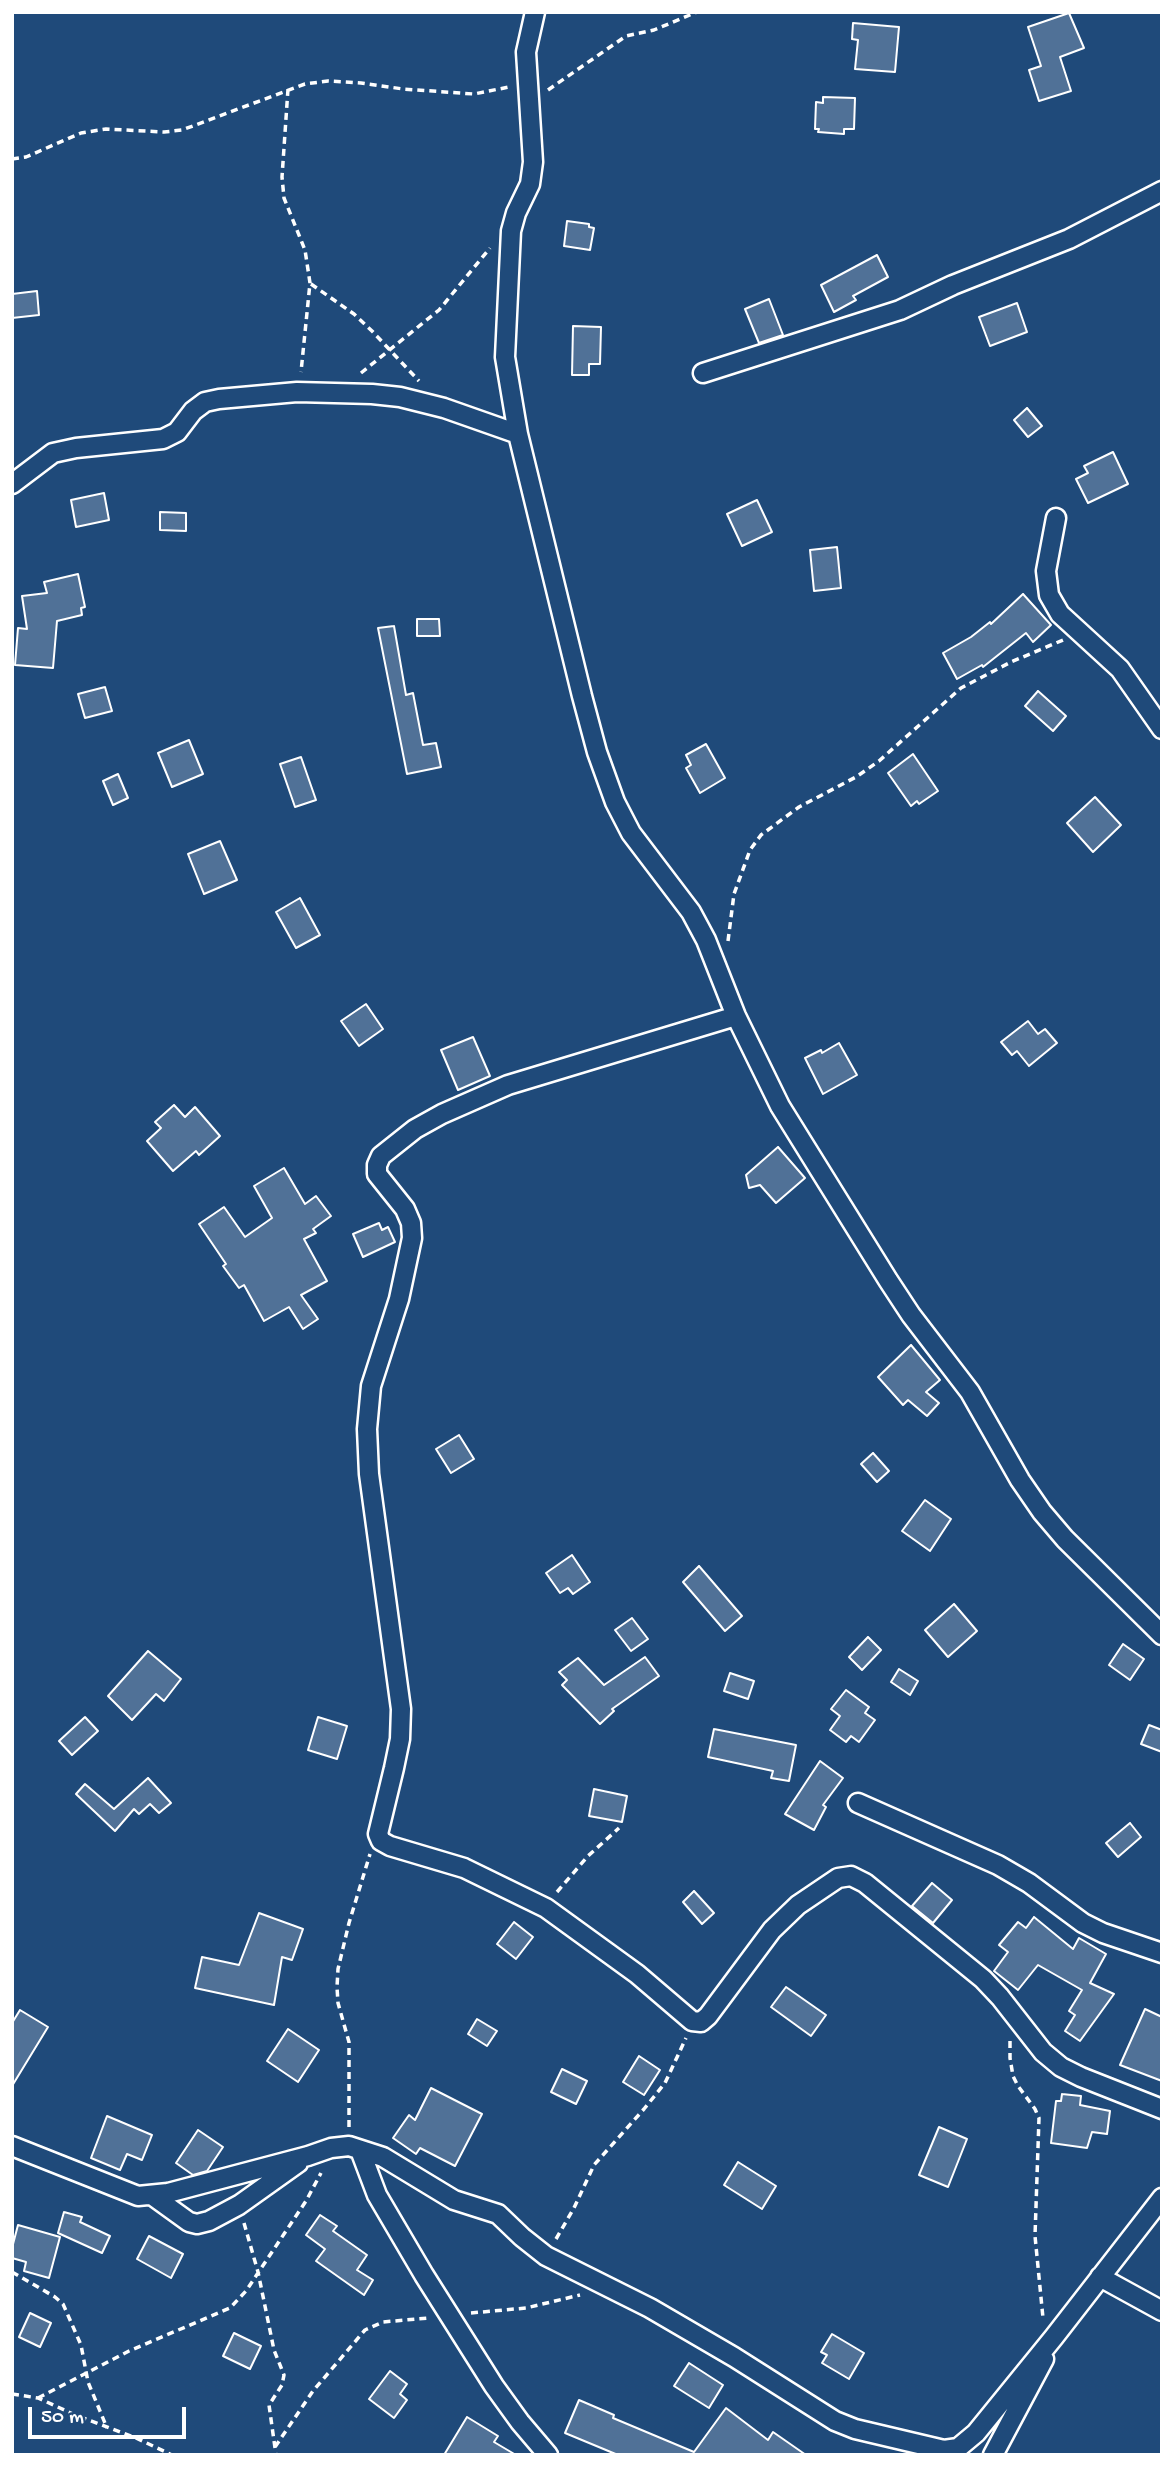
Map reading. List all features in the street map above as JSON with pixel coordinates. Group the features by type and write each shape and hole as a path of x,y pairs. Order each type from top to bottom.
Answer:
{"street":[{"path":"535,12 526,52 533,162 530,184 516,213 511,231 505,357 518,434 582,696 615,802 631,833 691,912 706,940 736,1016 780,1106 911,1315 970,1392 1020,1480 1042,1512 1065,1539 1162,1635"},
{"path":"704,373 900,310 953,285 1069,239 1162,191"},
{"path":"12,484 53,453 163,439 177,432 193,411 205,402 297,392 341,391 400,397 444,408 518,434"},
{"path":"1056,518 1046,572 1049,595 1060,614 1120,669 1162,729"},
{"path":"736,1016 508,1085 442,1114 415,1129 380,1156 377,1174 405,1209 411,1223 412,1238 400,1298 371,1386 367,1429 369,1474 401,1709 400,1739 377,1834 381,1841 390,1846 464,1868 546,1908 637,1974 692,2021 701,2022 772,1930 798,1905 838,1878 852,1876 865,1883 983,1979 1043,2052 1061,2067 1162,2109"},
{"path":"858,1803 998,1865 1029,1883 1083,1923 1103,1933 1162,1953"},
{"path":"12,2146 138,2196 153,2196 331,2148 355,2148 383,2157 454,2200 498,2214 546,2256 650,2308 835,2421 855,2429 955,2451 975,2432 1051,2341 1162,2198"},
{"path":"355,2148 377,2195 449,2315 520,2422 548,2455"},
{"path":"153,2196 183,2218 197,2224 209,2221 239,2205 308,2156"},
{"path":"1100,2277 1162,2311"},
{"path":"993,2455 1034,2381 1051,2341"}],"path":[{"path":"528,102 626,36 654,30 697,12"},
{"path":"12,159 26,157 81,133 106,129 164,132 182,130 288,89 328,81 474,94 526,82"},
{"path":"288,89 282,155 284,198 305,250 310,283 305,344 297,392"},
{"path":"341,391 439,310 482,256 511,231"},
{"path":"310,283 354,314 423,385"},
{"path":"723,981 734,894 750,850 761,835 799,807 856,777 879,761 961,688 1011,662 1080,632"},
{"path":"546,1908 573,1872 618,1828"},
{"path":"355,2148 349,2042 338,2003 338,1969 360,1884 377,1834"},
{"path":"1012,2013 1010,2058 1013,2076 1039,2118 1035,2236 1039,2287 1051,2341"},
{"path":"546,2256 574,2208 594,2165 665,2083 692,2021"},
{"path":"38,2398 129,2351 230,2308 238,2301 311,2192 331,2148"},
{"path":"239,2205 258,2272 268,2326 284,2375 282,2385 269,2405 276,2455"},
{"path":"12,2272 55,2297 62,2304 81,2346 91,2391 107,2428"},
{"path":"275,2447 313,2391 365,2330 383,2322 526,2308 606,2288"},
{"path":"12,2395 38,2398 172,2455"}],"building":[{"path":"1069,13 1084,48 1060,57 1071,91 1039,101 1029,70 1041,66 1028,27"},
{"path":"853,23 899,27 895,72 855,69 858,40 852,39"},
{"path":"823,97 855,98 854,129 844,129 844,134 818,132 819,129 815,129 816,102 823,103"},
{"path":"567,221 589,224 589,227 594,228 590,250 564,246"},
{"path":"877,255 888,277 853,296 856,300 834,312 821,285"},
{"path":"37,291 39,315 12,318 12,294"},
{"path":"769,299 783,335 759,343 745,309"},
{"path":"1017,303 1027,332 990,346 979,317"},
{"path":"573,326 601,327 600,364 589,364 589,375 572,375"},
{"path":"1027,408 1042,426 1028,437 1014,420"},
{"path":"1113,452 1128,484 1088,503 1076,479 1088,473 1084,466"},
{"path":"104,493 109,520 76,527 71,500"},
{"path":"757,500 772,532 742,546 727,514"},
{"path":"160,512 186,513 186,531 160,530"},
{"path":"837,547 841,588 814,591 810,550"},
{"path":"78,574 85,607 81,608 82,615 57,621 53,668 15,665 18,628 27,629 22,596 47,593 44,582"},
{"path":"1023,594 1051,625 1033,642 1026,633 983,667 982,665 957,679 943,653 990,622 991,624"},
{"path":"417,619 439,619 440,636 417,636"},
{"path":"394,626 406,695 413,693 423,745 436,743 441,767 407,774 378,628"},
{"path":"105,687 112,711 85,718 78,694"},
{"path":"1038,691 1066,716 1053,731 1025,706"},
{"path":"189,740 203,774 172,787 158,753"},
{"path":"706,744 725,778 700,793 686,768 691,765 686,755"},
{"path":"913,754 938,791 919,804 917,801 911,806 888,773"},
{"path":"301,757 316,800 295,807 280,764"},
{"path":"118,774 128,798 113,805 103,781"},
{"path":"1095,797 1121,825 1093,852 1067,823"},
{"path":"220,841 237,880 204,894 188,854"},
{"path":"300,898 320,935 296,948 276,912"},
{"path":"366,1004 383,1029 359,1046 341,1021"},
{"path":"1028,1021 1038,1034 1045,1029 1057,1043 1029,1066 1017,1051 1012,1055 1001,1042"},
{"path":"473,1037 490,1076 458,1090 441,1050"},
{"path":"839,1043 857,1075 823,1094 805,1058 821,1050 822,1053"},
{"path":"174,1105 185,1117 195,1107 220,1136 199,1155 196,1151 173,1171 147,1141 161,1128 155,1122"},
{"path":"778,1147 805,1178 776,1203 760,1185 749,1188 746,1175"},
{"path":"284,1168 305,1204 316,1196 331,1216 313,1229 316,1233 304,1239 327,1281 301,1295 318,1319 303,1329 289,1307 264,1321 244,1285 239,1288 223,1266 226,1264 199,1224 224,1207 245,1237 272,1218 254,1186"},
{"path":"379,1223 382,1230 388,1227 395,1242 363,1257 353,1234"},
{"path":"911,1345 940,1380 926,1392 939,1403 927,1416 908,1400 903,1405 878,1377"},
{"path":"459,1435 474,1459 451,1473 436,1449"},
{"path":"873,1453 889,1471 877,1482 861,1464"},
{"path":"925,1500 951,1519 930,1551 902,1531"},
{"path":"572,1555 590,1582 573,1594 568,1588 560,1593 546,1573"},
{"path":"699,1566 742,1616 725,1631 683,1582"},
{"path":"954,1604 977,1631 948,1657 925,1630"},
{"path":"632,1618 648,1639 631,1651 615,1630"},
{"path":"868,1637 881,1650 862,1670 849,1657"},
{"path":"1123,1644 1144,1659 1130,1680 1109,1665"},
{"path":"148,1651 181,1679 164,1701 156,1694 132,1720 108,1696"},
{"path":"645,1657 659,1676 612,1709 614,1711 600,1724 562,1685 567,1680 559,1672 578,1658 604,1685"},
{"path":"899,1669 918,1681 910,1695 891,1682"},
{"path":"730,1673 754,1681 748,1699 724,1691"},
{"path":"846,1690 869,1707 865,1713 875,1720 859,1742 851,1736 846,1742 830,1730 840,1716 831,1709"},
{"path":"85,1717 98,1731 72,1755 59,1741"},
{"path":"318,1717 347,1726 337,1759 308,1750"},
{"path":"1149,1725 1162,1730 1162,1752 1141,1744"},
{"path":"714,1729 796,1745 789,1781 771,1778 773,1771 708,1757"},
{"path":"820,1761 843,1778 823,1805 826,1807 814,1830 785,1814"},
{"path":"148,1778 171,1803 159,1813 150,1804 139,1814 134,1809 115,1831 76,1794 85,1784 114,1809"},
{"path":"594,1789 627,1796 622,1822 589,1816"},
{"path":"1130,1823 1141,1837 1118,1857 1106,1843"},
{"path":"932,1883 952,1900 933,1923 912,1906"},
{"path":"694,1891 714,1913 702,1924 683,1902"},
{"path":"259,1913 303,1929 292,1960 282,1957 274,2005 195,1988 202,1957 239,1965"},
{"path":"1034,1917 1073,1949 1079,1938 1106,1954 1090,1983 1114,1994 1080,2041 1065,2031 1075,2015 1069,2011 1082,1990 1038,1965 1018,1990 994,1971 1008,1952 999,1945 1018,1922 1026,1928"},
{"path":"514,1922 533,1937 516,1959 497,1944"},
{"path":"786,1987 826,2015 811,2036 771,2007"},
{"path":"1145,2009 1162,2017 1162,2081 1120,2065"},
{"path":"20,2010 48,2027 12,2086 12,2023"},
{"path":"477,2019 497,2031 487,2046 468,2034"},
{"path":"288,2029 319,2050 298,2082 267,2061"},
{"path":"639,2056 660,2070 644,2095 623,2082"},
{"path":"562,2069 587,2081 576,2104 551,2092"},
{"path":"431,2088 482,2114 455,2166 420,2148 416,2154 393,2138 409,2115 415,2120"},
{"path":"1062,2094 1081,2096 1080,2105 1110,2111 1107,2134 1092,2132 1087,2148 1051,2143 1056,2101 1061,2101"},
{"path":"107,2116 152,2135 142,2160 127,2154 120,2170 91,2158"},
{"path":"939,2127 967,2139 948,2187 919,2175"},
{"path":"198,2130 223,2147 207,2171 193,2175 176,2163"},
{"path":"738,2162 776,2186 762,2209 724,2185"},
{"path":"64,2212 82,2217 80,2222 110,2236 102,2253 58,2233"},
{"path":"320,2215 337,2226 333,2231 367,2255 357,2270 373,2280 364,2295 316,2261 325,2249 306,2235"},
{"path":"18,2225 60,2237 49,2278 24,2271 26,2262 12,2258"},
{"path":"149,2236 183,2254 171,2278 137,2259"},
{"path":"30,2313 51,2323 40,2347 19,2337"},
{"path":"234,2333 261,2346 250,2369 223,2356"},
{"path":"832,2334 864,2353 849,2379 822,2363 827,2355 821,2352"},
{"path":"689,2363 723,2385 709,2408 674,2386"},
{"path":"390,2371 407,2384 400,2394 407,2400 394,2418 369,2399"},
{"path":"579,2400 614,2415 613,2418 694,2452 726,2408 768,2440 773,2432 806,2455 618,2455 565,2433"},
{"path":"467,2417 498,2436 494,2442 516,2455 444,2455"}]}
